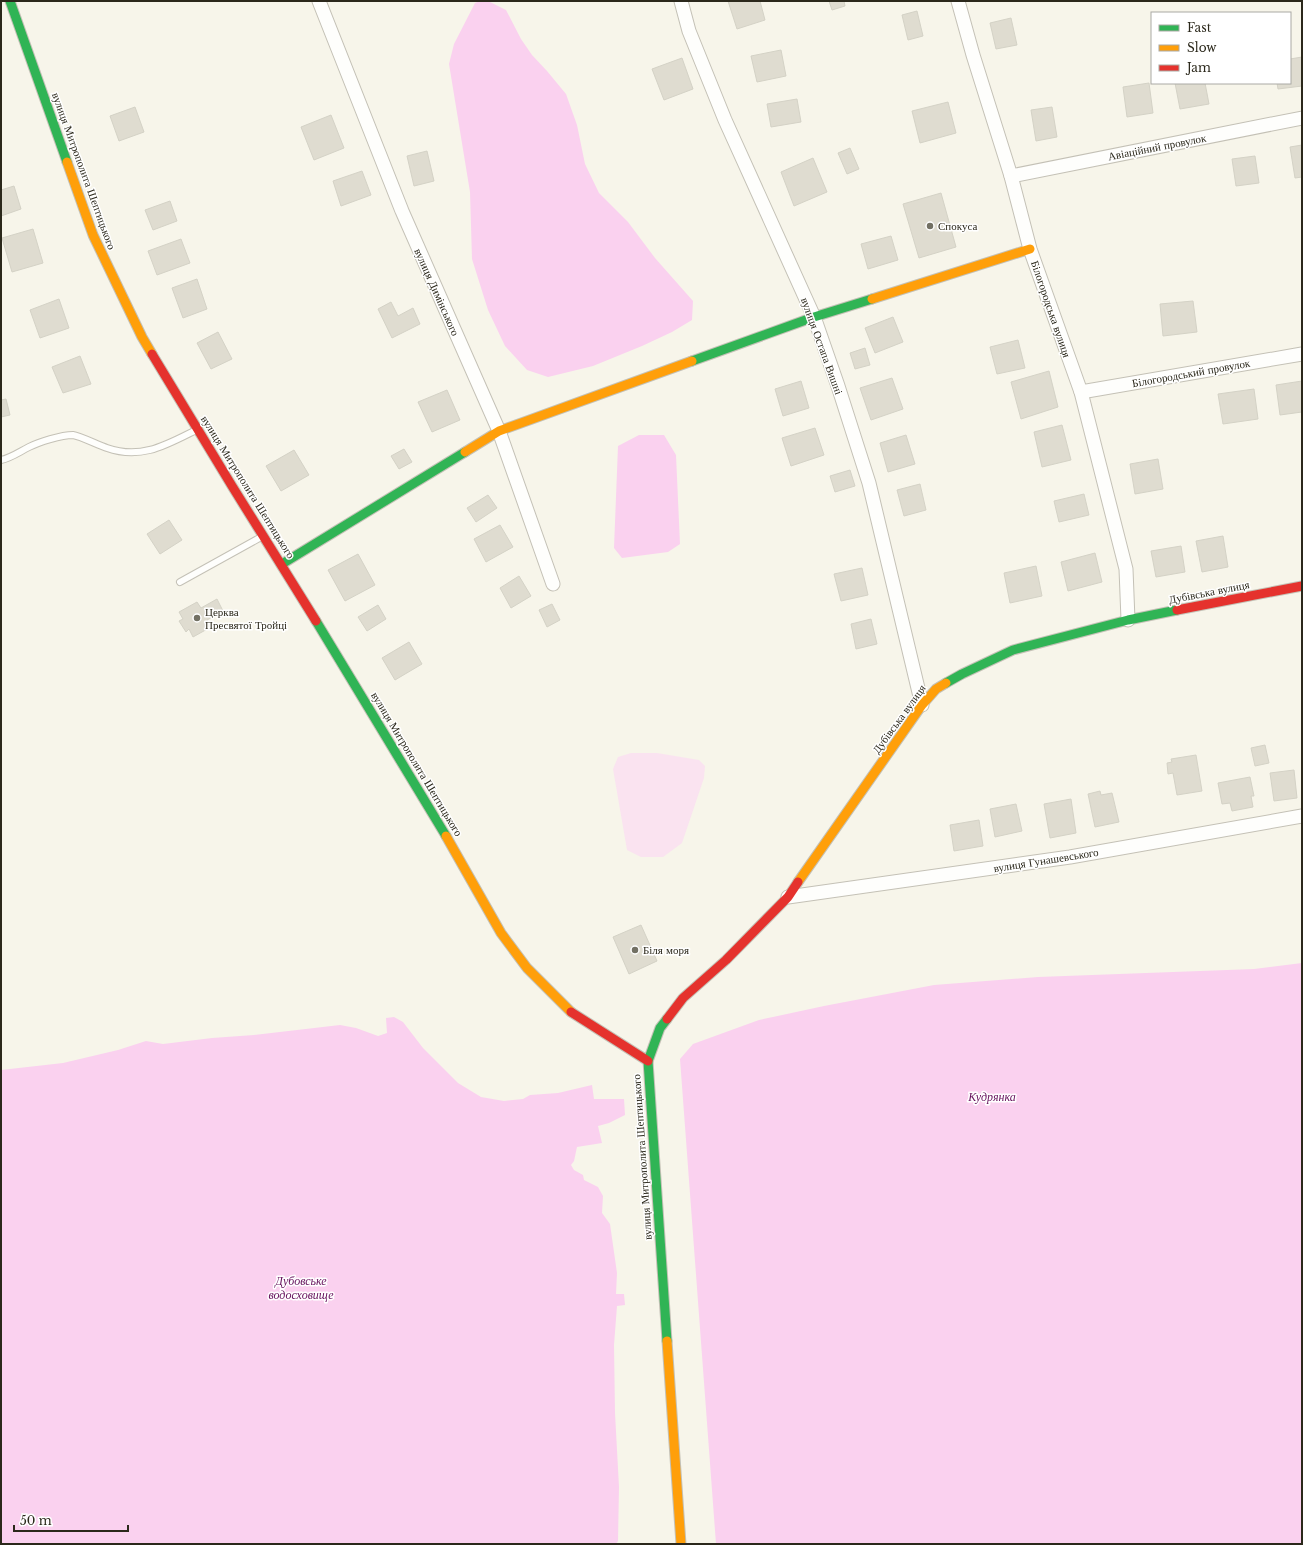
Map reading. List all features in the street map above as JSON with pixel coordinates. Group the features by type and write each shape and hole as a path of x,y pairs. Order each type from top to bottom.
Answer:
{"street":[{"name":"вулиця Митрополита Шептицького","path":"10,1 93,235 142,337 426,800 501,933 527,968 566,1008 578,1018 648,1061 682,1544"},
{"name":"вулиця Димінського","path":"319,1 402,211 499,431 553,584"},
{"name":"вулиця Остапа Вишні","path":"681,1 689,31 725,120 814,317 869,483 922,705"},
{"name":"Білогородська вулиця","path":"958,1 973,55 1011,176 1030,249 1081,392 1126,569 1128,620"},
{"name":"Авіаційний провулок","path":"1011,176 1302,118"},
{"path":"282,564 499,431 814,317 1030,249"},
{"name":"Білогородський провулок","path":"1081,392 1302,354"},
{"name":"Дубівська вулиця","path":"648,1061 660,1028 683,998 726,960 788,897 922,705 936,689 962,674 1014,650 1128,620 1302,586"},
{"name":"вулиця Гунашевського","path":"788,897 1070,858 1302,816"}],"lane":[{"path":"1,460 10,458 38,444 59,437 74,435 116,451 137,452 156,449 198,429"},
{"path":"180,582 264,536"}],"shaded area":[{"path":"631,753 657,753 699,760 705,766 704,778 682,843 663,857 641,857 627,850 613,769 618,757"}],"water":[{"path":"480,1 488,1 506,10 521,39 532,55 566,94 577,125 585,164 599,193 628,222 655,258 693,301 692,320 672,332 642,346 593,366 548,377 527,370 505,346 488,310 472,259 470,192 449,64 454,44 475,3"},
{"path":"639,435 664,435 676,455 680,544 668,552 622,558 614,548 618,446"},
{"name":"Кудрянка","path":"1302,963 1302,1544 716,1544 680,1059 693,1044 759,1020 934,985 1038,977 1254,969"},
{"name":"Дубовське водосховище","path":"394,1017 403,1022 423,1048 458,1083 481,1097 504,1101 523,1099 530,1095 558,1093 592,1085 594,1099 624,1099 625,1115 609,1123 598,1126 602,1143 577,1147 574,1161 571,1165 574,1170 583,1175 584,1180 598,1187 603,1196 602,1213 610,1224 617,1273 616,1294 624,1294 625,1305 617,1306 614,1345 615,1413 619,1487 618,1541 616,1544 1,1544 1,1070 63,1063 118,1050 146,1041 163,1044 340,1025 356,1028 378,1036 387,1033 386,1018"}],"building":[{"path":"728,1 760,1 765,20 737,29"},
{"path":"829,1 844,1 845,6 832,10"},
{"path":"917,11 923,36 908,40 902,15"},
{"path":"1011,18 1017,45 996,49 990,23"},
{"path":"781,50 786,76 757,82 751,56"},
{"path":"1302,57 1302,86 1278,89 1277,84 1291,84 1291,59"},
{"path":"682,58 693,89 664,100 652,69"},
{"path":"1149,83 1153,113 1127,117 1123,87"},
{"path":"1175,84 1205,84 1209,104 1180,109"},
{"path":"797,99 801,122 771,127 767,104"},
{"path":"948,102 956,133 920,143 912,111"},
{"path":"135,107 144,132 119,141 110,116"},
{"path":"1052,107 1057,137 1036,141 1031,110"},
{"path":"331,115 344,148 314,160 301,127"},
{"path":"1302,145 1302,177 1295,178 1290,147"},
{"path":"850,148 859,169 847,174 838,153"},
{"path":"427,151 434,181 414,186 407,156"},
{"path":"1255,156 1259,183 1236,186 1232,159"},
{"path":"813,158 827,192 794,206 781,172"},
{"path":"362,171 371,195 341,206 333,181"},
{"path":"14,186 21,209 1,216 1,190"},
{"path":"941,193 956,247 919,258 903,204"},
{"path":"170,201 177,221 153,230 145,210"},
{"path":"33,229 43,263 12,272 2,238"},
{"path":"891,236 898,260 868,269 861,244"},
{"path":"181,239 190,263 157,275 148,251"},
{"path":"197,279 207,309 183,318 172,288"},
{"path":"59,299 69,328 40,338 30,310"},
{"path":"1193,301 1197,332 1163,336 1160,304"},
{"path":"391,302 398,316 413,308 420,324 392,338 378,309"},
{"path":"893,317 903,342 875,353 865,328"},
{"path":"218,332 232,359 211,369 197,343"},
{"path":"1018,340 1025,368 997,374 990,347"},
{"path":"865,348 870,365 855,369 850,353"},
{"path":"80,356 91,384 63,393 52,367"},
{"path":"1049,371 1058,407 1021,419 1011,382"},
{"path":"892,378 903,409 871,420 860,388"},
{"path":"801,381 809,408 783,416 775,389"},
{"path":"1302,381 1302,412 1280,415 1276,385"},
{"path":"1254,389 1258,419 1223,424 1218,394"},
{"path":"447,390 460,420 432,432 418,402"},
{"path":"6,399 10,415 1,417 1,400"},
{"path":"1062,425 1071,460 1042,467 1034,432"},
{"path":"815,428 824,455 791,466 782,438"},
{"path":"906,435 915,464 888,472 880,443"},
{"path":"404,449 412,462 399,469 391,456"},
{"path":"294,450 309,475 281,491 266,466"},
{"path":"1158,459 1163,489 1135,494 1130,464"},
{"path":"850,470 855,486 835,492 830,476"},
{"path":"920,484 926,510 904,516 897,490"},
{"path":"1084,494 1089,515 1059,522 1054,501"},
{"path":"488,495 497,508 476,522 467,508"},
{"path":"169,520 182,540 160,554 147,534"},
{"path":"500,525 513,547 486,562 474,539"},
{"path":"1223,536 1228,567 1202,572 1196,541"},
{"path":"1181,546 1185,572 1156,577 1151,551"},
{"path":"1095,553 1102,582 1068,591 1061,562"},
{"path":"358,554 375,585 345,601 328,570"},
{"path":"1036,566 1042,596 1010,603 1004,573"},
{"path":"862,568 868,595 841,601 834,574"},
{"path":"519,576 531,596 511,608 500,588"},
{"path":"217,599 223,611 207,620 211,627 193,637 189,629 186,632 179,621 183,619 179,612 197,602 201,608"},
{"path":"552,604 560,620 547,627 539,610"},
{"path":"378,605 386,619 367,631 358,617"},
{"path":"871,619 877,644 856,649 851,624"},
{"path":"409,642 422,664 395,680 382,658"},
{"path":"1265,745 1269,763 1255,766 1251,748"},
{"path":"1196,755 1202,791 1177,795 1173,773 1168,774 1167,763 1172,762 1171,759"},
{"path":"1294,770 1297,798 1274,801 1270,773"},
{"path":"1250,777 1254,796 1251,796 1253,807 1232,811 1230,803 1222,804 1218,783"},
{"path":"1100,791 1101,795 1112,793 1119,822 1095,827 1088,794"},
{"path":"1071,799 1076,833 1050,838 1044,804"},
{"path":"1016,804 1022,831 995,837 990,809"},
{"path":"979,820 983,846 954,851 950,825"},
{"path":"641,925 657,961 629,974 613,937"}],"traffic: fast":[{"path":"10,1 67,162"},
{"path":"692,361 814,317 872,299"},
{"path":"282,564 465,452"},
{"path":"946,683 1013,650 1128,620 1177,610"},
{"path":"316,621 446,836"},
{"path":"667,1019 660,1028 648,1061 667,1341"}],"traffic: slow":[{"path":"67,162 93,235 142,337 152,354"},
{"path":"872,299 1030,249"},
{"path":"465,452 499,431 692,361"},
{"path":"798,882 922,705 936,689 946,683"},
{"path":"446,836 501,933 527,968 571,1012"},
{"path":"667,1341 681,1544"}],"traffic: jam":[{"path":"152,354 316,621"},
{"path":"1177,610 1302,586"},
{"path":"667,1019 683,998 726,960 788,897 798,882"},
{"path":"571,1012 648,1061"}],"place":[{"name":"Спокуса","path":"930,226"},
{"name":"Церква Пресвятої Тройці","path":"197,618"},
{"name":"Біля моря","path":"635,950"}]}
